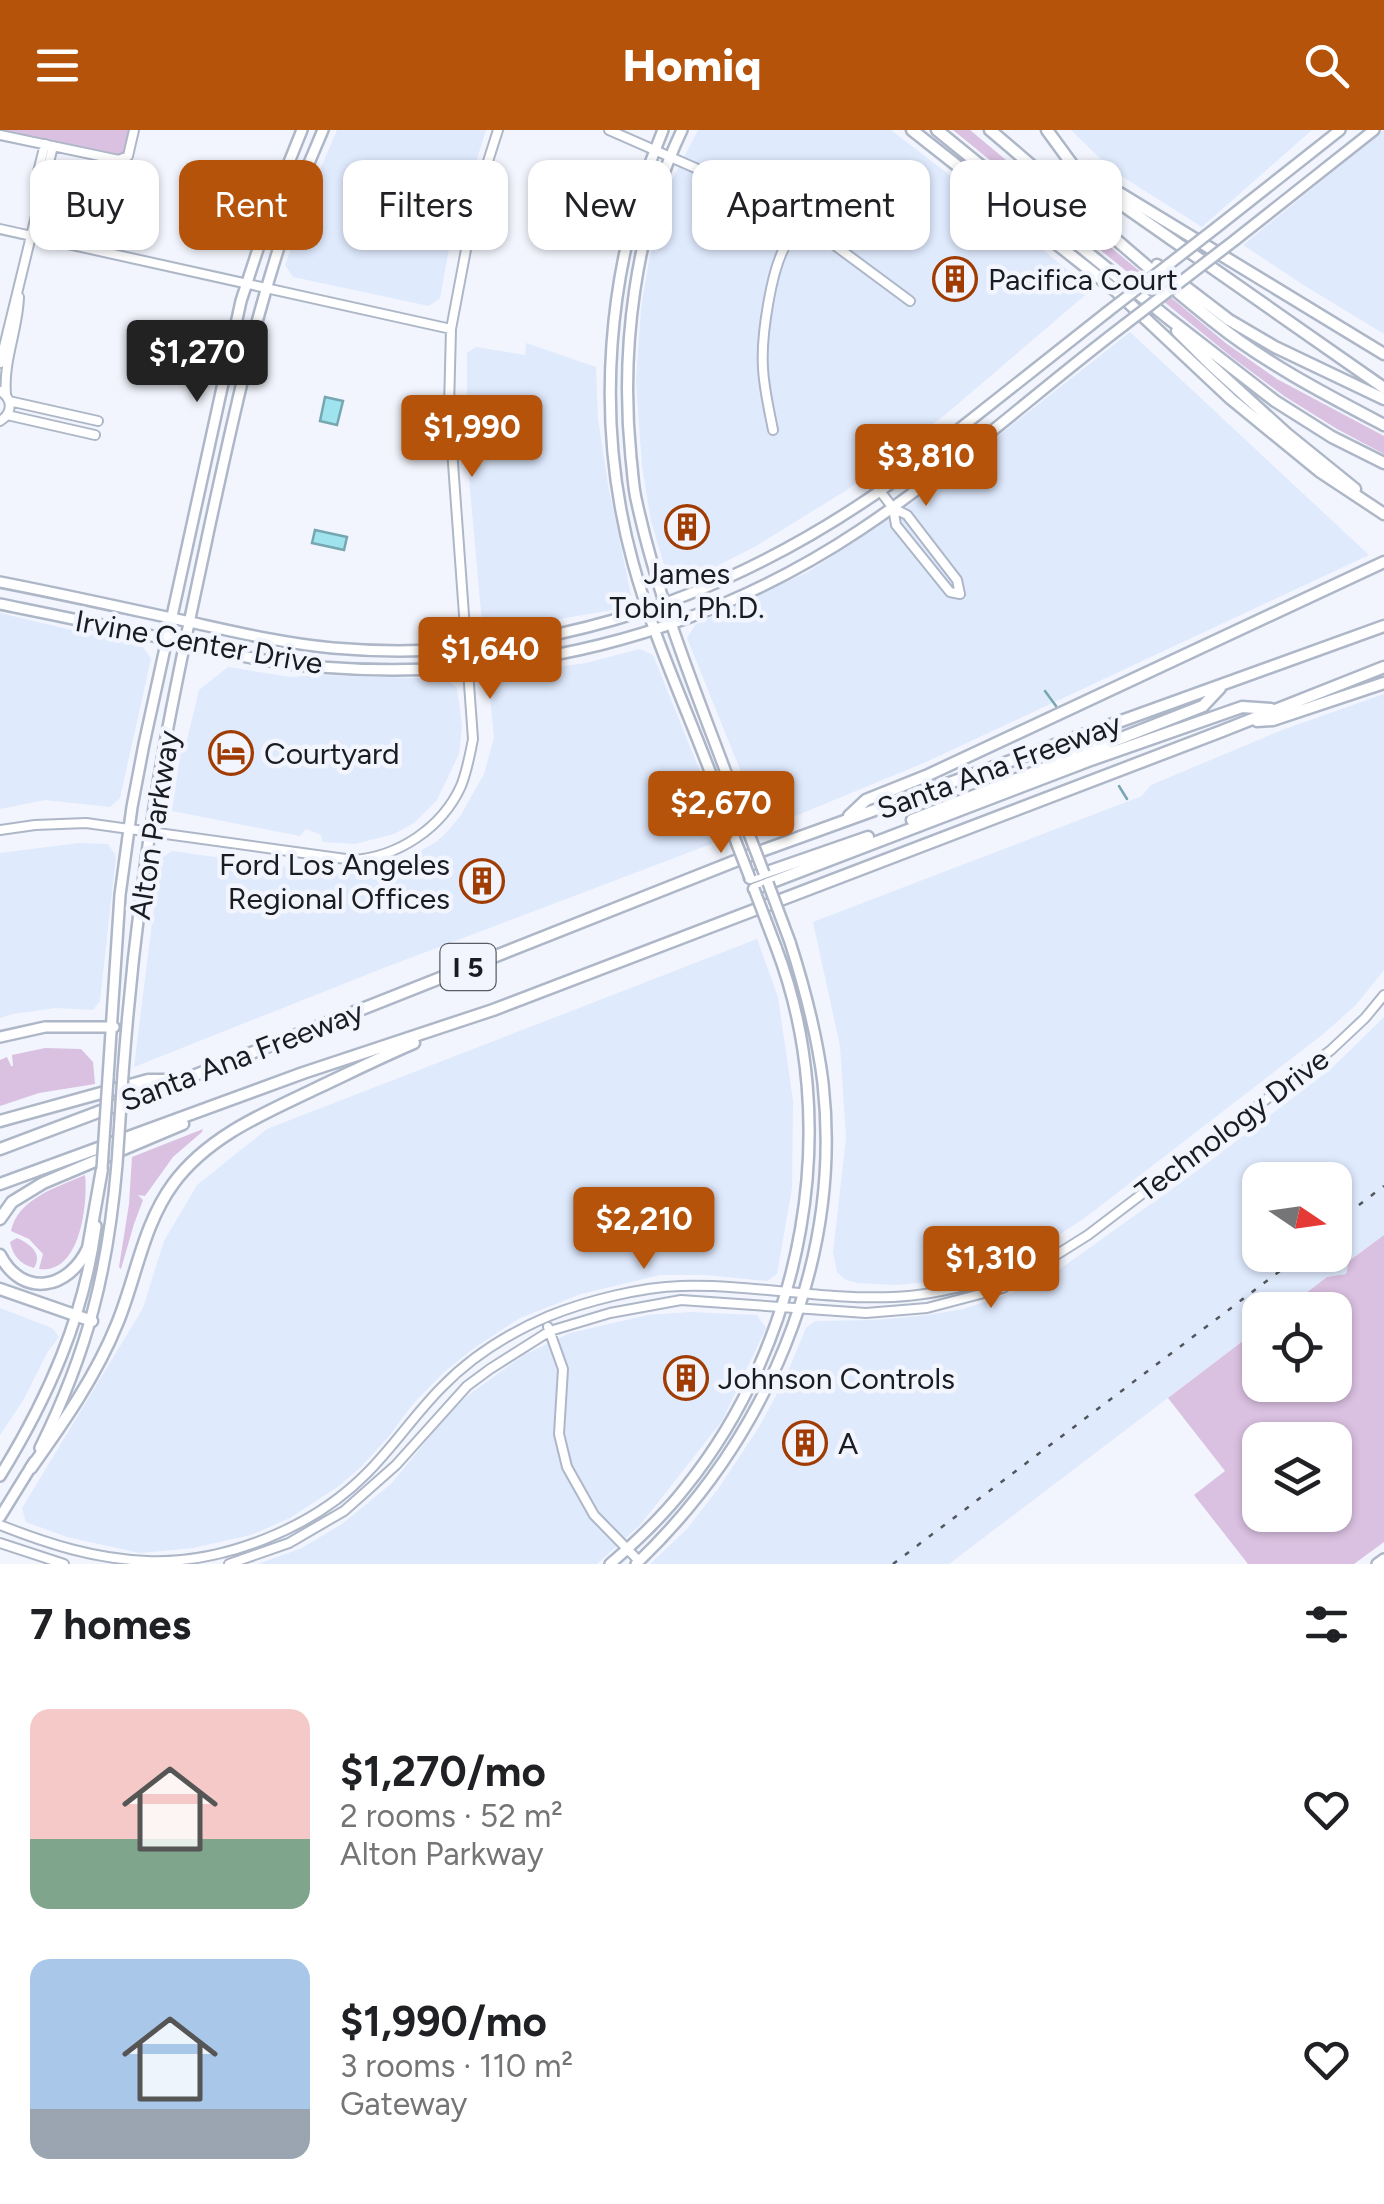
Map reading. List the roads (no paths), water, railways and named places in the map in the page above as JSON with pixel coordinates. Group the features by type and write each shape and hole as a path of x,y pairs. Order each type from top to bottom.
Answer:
{"highway":[{"path":"912,130 1101,279 1231,399 1304,459 1356,498 1384,513"},
{"path":"937,130 1274,401 1384,463"},
{"path":"990,130 1025,160"},
{"path":"1048,130 1106,186 1384,354"},
{"path":"1048,130 1074,167 1098,188 1384,388"},
{"path":"1122,239 1229,320 1287,353 1384,398"},
{"path":"1122,243 1214,322 1269,361 1384,425"},
{"path":"1168,318 1185,341 1224,377 1384,513"},
{"path":"843,822 866,800 926,776 1384,562"},
{"name":"Santa Ana Freeway","path":"0,1150 752,854 1384,626"},
{"name":"Santa Ana Freeway","path":"0,1184 306,1072 493,1010 1384,667"},
{"path":"1246,722 1273,720 1384,683"},
{"path":"882,835 1203,706 1221,687"},
{"path":"752,884 1242,707 1278,710"},
{"path":"31,1468 104,1352 158,1209 174,1182 195,1159 254,1118 396,1050 493,1010"},
{"path":"0,1219 12,1202 43,1183 306,1072"},
{"path":"0,1121 148,1080 184,1080"},
{"path":"0,1255 10,1271 32,1282 49,1284 67,1276 88,1248 102,1169"},
{"path":"0,1289 92,1320"}],"main road":[{"name":"Alton Parkway","path":"0,1476 48,1392 77,1316 95,1239 119,909 142,755 230,347 275,197 302,130"},
{"name":"Alton Parkway","path":"0,1517 31,1468 63,1400 92,1320 109,1241 127,1028 162,759 244,369 294,202 324,130"},
{"path":"610,1564 661,1516 699,1470 743,1396 786,1291 808,1172 808,1088 791,987 649,611 618,501 610,366 615,302 639,194 663,130"},
{"path":"638,1562 676,1525 724,1464 772,1379 803,1293 820,1217 825,1133 814,1025 790,942 671,624 636,498 628,427 634,302 643,249 682,130"},
{"name":"Irvine Center Drive","path":"0,582 257,638 335,648 466,648 558,635 649,611 762,562 880,491 1340,130"},
{"name":"Irvine Center Drive","path":"0,604 240,656 318,667 468,668 572,654 656,630 754,590 893,508 1374,130"},
{"path":"0,1037 45,1027 127,1028"}],"street":[{"path":"0,135 119,160 128,156 134,130"},
{"path":"0,830 75,823 353,860 376,857 410,842 437,820 456,796 473,739 449,408 451,329 475,202 498,130"},
{"path":"609,130 692,167"},
{"path":"43,160 49,145"},
{"path":"0,229 30,236"},
{"path":"0,363 30,240"},
{"path":"95,250 451,329"},
{"path":"773,430 762,367 767,317 782,250"},
{"path":"841,250 910,301"},
{"path":"19,288 4,375 10,407 3,418 95,435"},
{"path":"5,395 98,421"},
{"path":"880,491 893,508 896,524 950,592 960,594 957,580 908,515 893,508"},
{"name":"Technology Drive","path":"228,1564 288,1543 344,1510 396,1464 467,1386 550,1331 674,1300 866,1314 927,1308 1003,1288 1088,1235 1331,1050 1384,995"},
{"name":"Technology Drive","path":"0,1525 79,1552 148,1561 235,1550 310,1517 365,1475 442,1386 478,1355 521,1328 576,1305 679,1286 896,1297 1003,1274 1020,1275"},
{"path":"545,1318 562,1364 559,1434 567,1467 594,1515 638,1562"},
{"path":"0,1543 64,1564"}],"water":[{"path":"325,397 343,401 337,425 320,421"},
{"path":"315,530 347,537 344,550 312,543"}],"waterway":[{"path":"1045,691 1056,706"},
{"path":"1119,786 1127,799"}],"railway":[{"path":"1352,1210 1384,1186"},
{"path":"893,1564 1279,1272"}],"place":[{"name":"Pacifica Court","path":"955,279"},
{"name":"James Tobin, Ph.D.","path":"687,527"},
{"name":"Courtyard","path":"231,753"},
{"name":"Ford Los Angeles Regional Offices","path":"482,881"},
{"name":"Johnson Controls","path":"686,1378"},
{"name":"A","path":"805,1443"}]}
